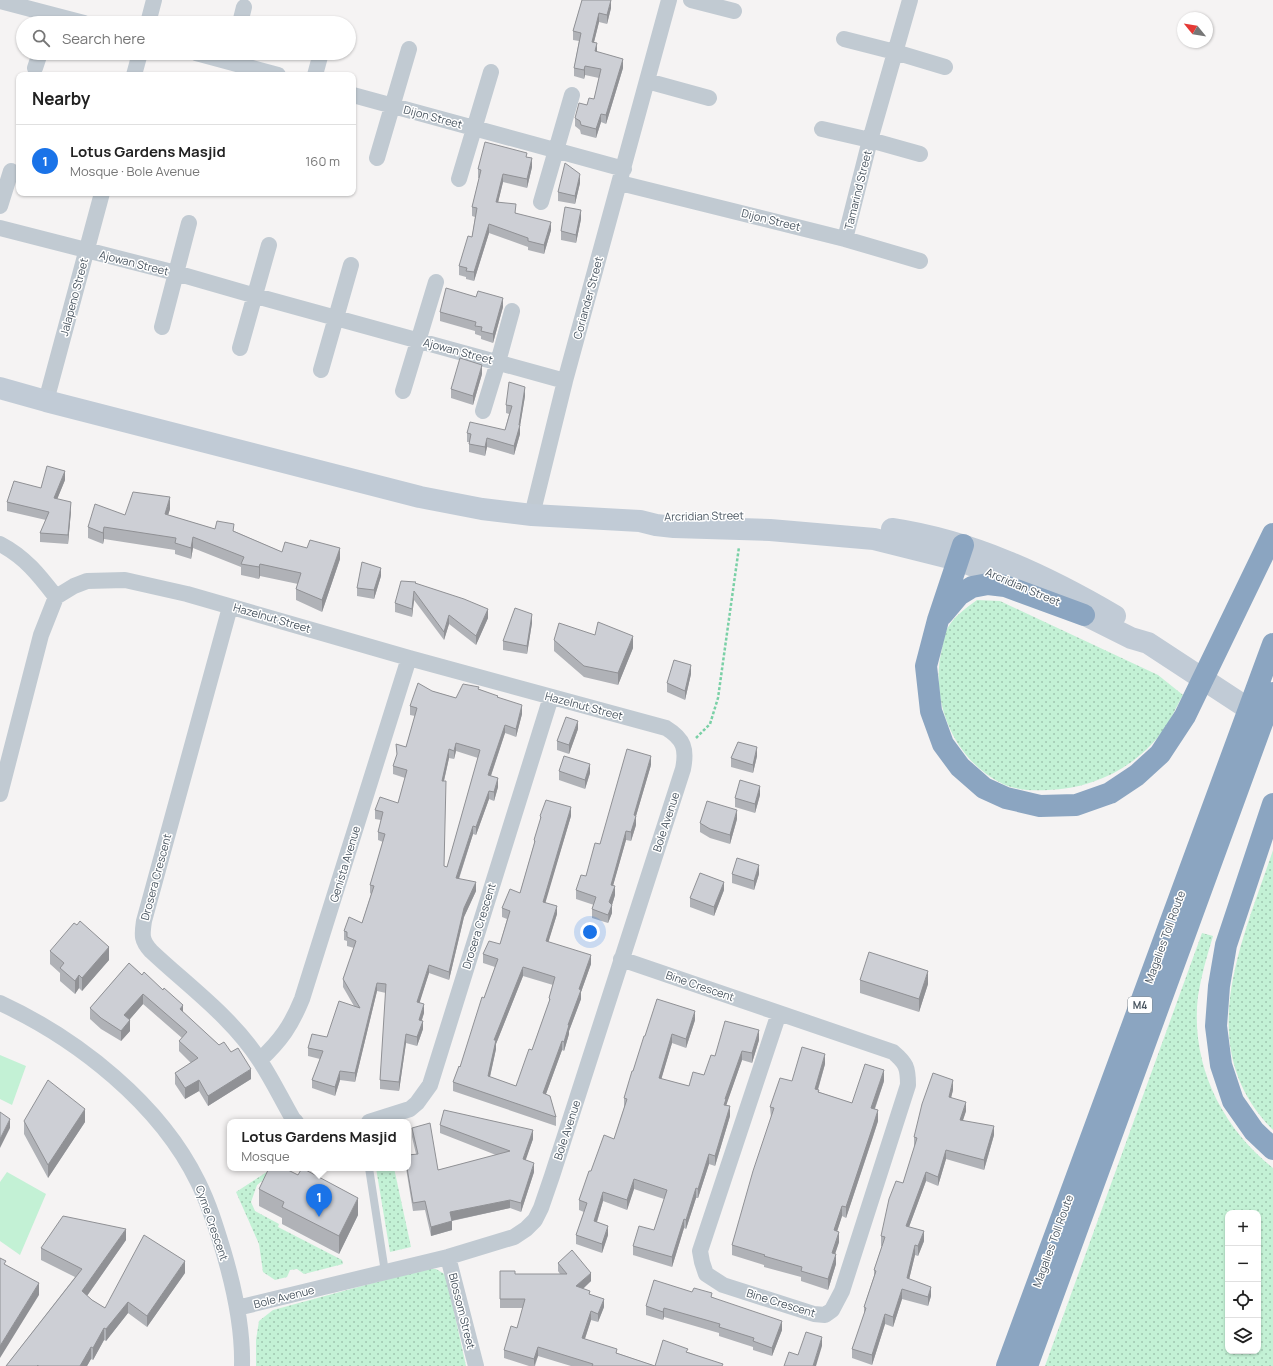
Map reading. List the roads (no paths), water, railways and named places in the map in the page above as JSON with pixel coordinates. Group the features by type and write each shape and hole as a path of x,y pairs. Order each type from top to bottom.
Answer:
{"highway":[{"path":"960,553 938,620 926,666 931,712 943,744 960,767 984,788 1006,798 1040,806 1076,805 1110,793 1137,775 1160,754 1185,716 1273,534"},
{"path":"938,620 959,595 972,587 988,584 1005,586 1084,615"},
{"name":"Magalies Toll Route","path":"1007,1366 1273,644"},
{"name":"Magalies Toll Route","path":"1027,1366 1273,693"},
{"path":"1273,804 1226,945 1219,986 1216,1026 1222,1064 1233,1101 1254,1131 1273,1149"}],"street":[{"path":"150,16 154,0"},
{"name":"Coriander Street","path":"532,515 565,381 669,0"},
{"path":"691,0 734,11"},
{"name":"Tamarind Street","path":"845,239 870,140 910,0"},
{"path":"0,1 52,12 64,16"},
{"path":"242,16 244,7"},
{"path":"844,39 945,67"},
{"name":"Dijon Street","path":"377,158 409,49"},
{"path":"35,68 38,60"},
{"path":"135,72 138,60"},
{"path":"219,60 266,72"},
{"path":"316,72 319,60"},
{"name":"Dijon Street","path":"459,179 492,72"},
{"path":"647,81 708,98"},
{"path":"541,202 572,95"},
{"name":"Dijon Street","path":"356,97 556,150 622,176 920,261"},
{"name":"Tamarind Street","path":"822,129 870,140 920,154"},
{"path":"0,206 10,171"},
{"name":"Jalapeno Street","path":"46,402 101,196"},
{"name":"Ajowan Street","path":"162,327 189,223"},
{"name":"Ajowan Street","path":"0,228 176,273 565,381"},
{"path":"240,348 256,296 269,245"},
{"path":"321,370 351,265"},
{"name":"Ajowan Street","path":"403,391 436,282"},
{"name":"Ajowan Street","path":"483,411 512,311"},
{"path":"0,388 46,402 420,497 482,510 532,515 640,521"},
{"name":"Arcridian Street","path":"640,521 668,516 771,516 805,518 903,530 960,553 1131,638 1155,647"},
{"name":"Arcridian Street","path":"640,521 656,526 742,529 874,539 901,545 960,553 1025,568 1089,600 1131,627 1155,647 1273,725"},
{"path":"0,544 25,560 56,597 41,636 0,794"},
{"name":"Hazelnut Street","path":"56,597 74,586 88,582 108,580 125,580 187,594 409,658 666,728 676,734 683,744"},
{"name":"Drosera Crescent","path":"230,607 144,921 142,934 144,943 150,951 230,1023 260,1060 293,1119"},
{"name":"Genista Avenue","path":"260,1060 285,1033 294,1018 302,999 409,658"},
{"name":"Drosera Crescent","path":"378,1119 410,1109 417,1103 430,1085 551,697"},
{"name":"Bole Avenue","path":"238,1308 448,1257 514,1237 526,1229 535,1220 541,1208 552,1176 683,769 686,755 683,744"},
{"name":"Bine Crescent","path":"621,959 779,1013 893,1052 906,1064 908,1084 842,1291 832,1310 825,1315 814,1314 723,1285 706,1274 700,1251 779,1013"},
{"name":"Cyme Crescent","path":"0,1003 23,1013 53,1031 99,1064 144,1104 173,1140 198,1182 212,1216 238,1308 242,1366"},
{"name":"Blossom Street","path":"448,1257 476,1366"}],"lane":[{"path":"369,1171 385,1272"}],"place":[{"name":"Lotus Gardens Masjid","path":"319,1217"}]}
